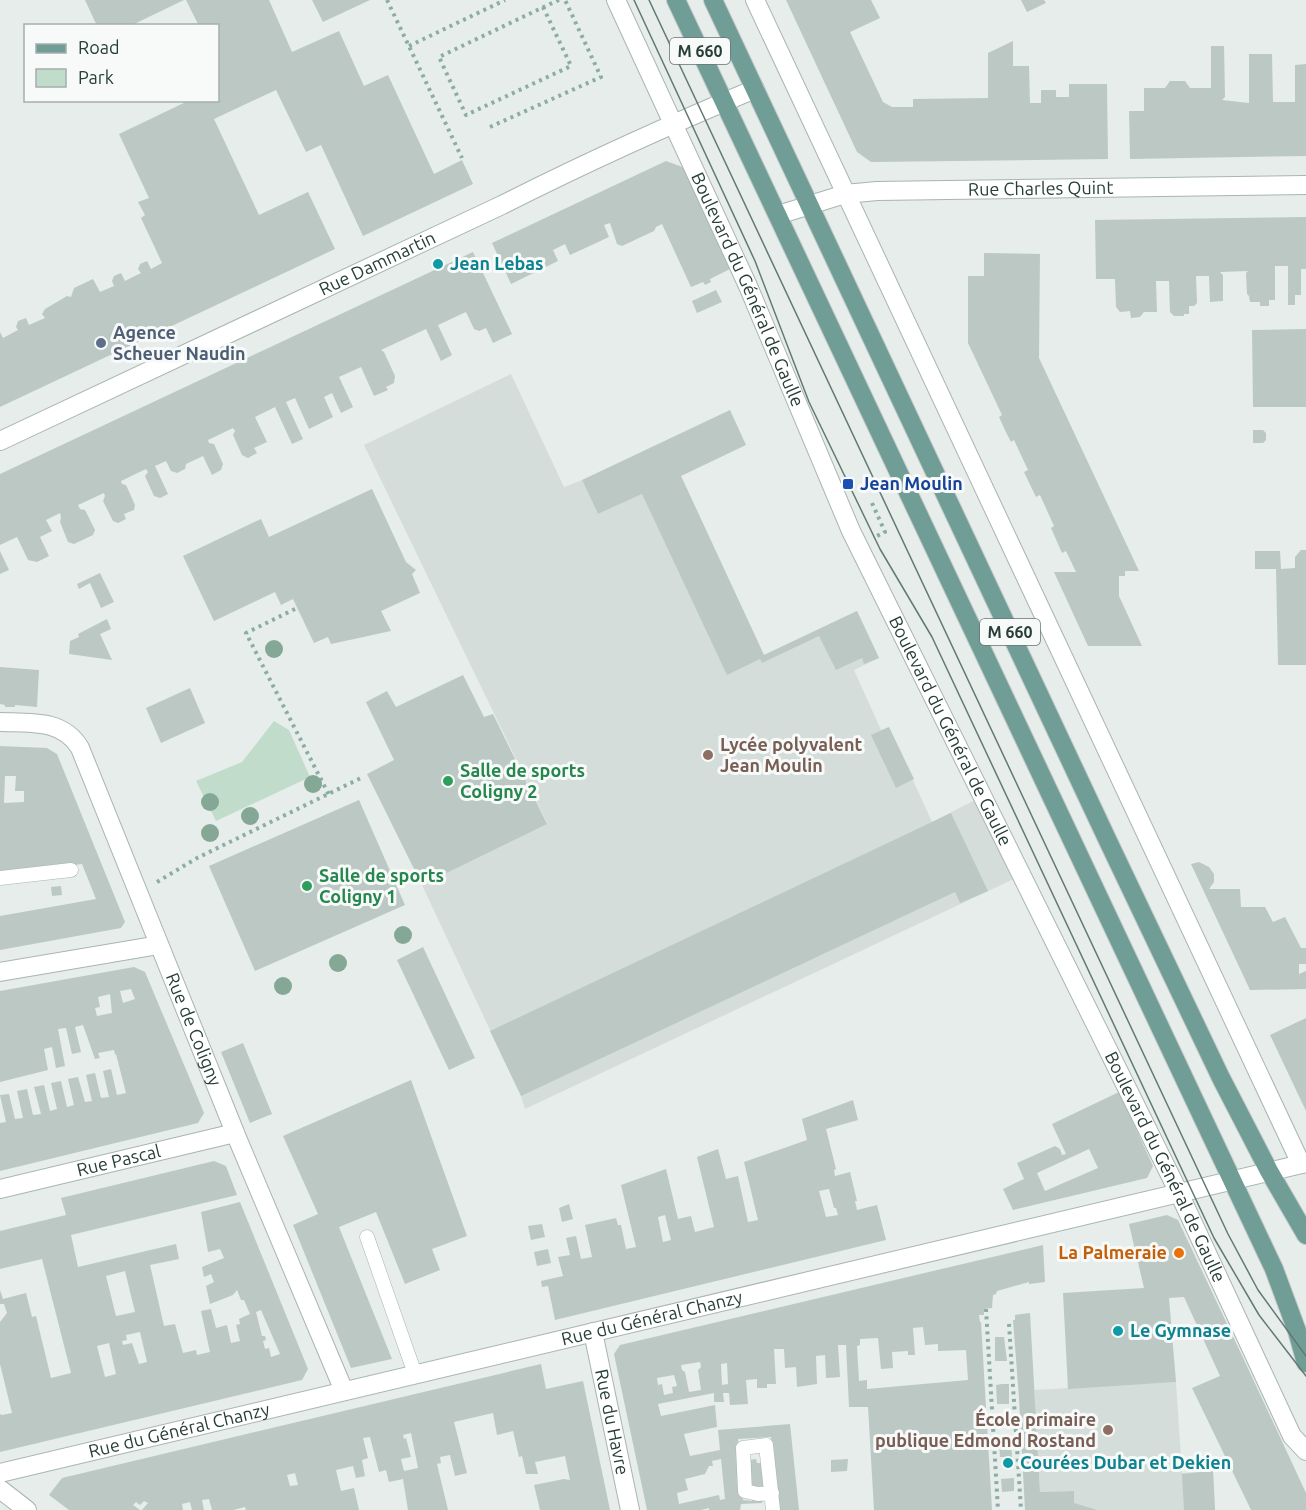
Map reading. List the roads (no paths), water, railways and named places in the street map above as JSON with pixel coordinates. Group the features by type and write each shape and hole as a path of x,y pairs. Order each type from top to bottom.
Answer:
{"main road":[{"name":"M 660","path":"676,0 1274,1269 1306,1363"},
{"name":"M 660","path":"713,0 1221,1078 1269,1171 1306,1235"}],"street":[{"name":"Boulevard du Général de Gaulle","path":"616,0 748,286 851,531 1179,1193 1292,1436 1306,1451"},
{"path":"755,0 1304,1163"},
{"name":"Rue Dammartin","path":"0,441 673,123 755,89"},
{"name":"Rue Charles Quint","path":"778,215 845,194 888,191 1306,185"},
{"name":"Rue de Coligny","path":"0,722 48,725 59,728 75,740 235,1133 344,1391"},
{"path":"0,972 159,945"},
{"name":"Rue Pascal","path":"0,1189 235,1133"},
{"name":"Rue du Général Chanzy","path":"0,1473 1304,1163"},
{"name":"Rue du Havre","path":"593,1332 630,1510"},
{"path":"0,1489 27,1510"}],"lane":[{"path":"0,878 71,870"},
{"path":"367,1237 415,1374"},
{"path":"772,1493 773,1510"}],"tram line":[{"path":"634,0 755,261 809,402 880,549 932,637 1214,1238 1259,1315 1306,1376"},
{"path":"649,0 1228,1234 1258,1290 1306,1356"}],"place":[{"name":"Jean Lebas","path":"438,264"},
{"name":"Agence Scheuer Naudin","path":"101,343"},
{"name":"Jean Moulin","path":"848,484"},
{"name":"Lycée polyvalent Jean Moulin","path":"708,755"},
{"name":"Salle de sports Coligny 2","path":"448,781"},
{"name":"Salle de sports Coligny 1","path":"307,886"},
{"name":"La Palmeraie","path":"1179,1253"},
{"name":"Le Gymnase","path":"1118,1331"},
{"name":"École primaire publique Edmond Rostand","path":"1108,1430"},
{"name":"Courées Dubar et Dekien","path":"1008,1463"}]}
